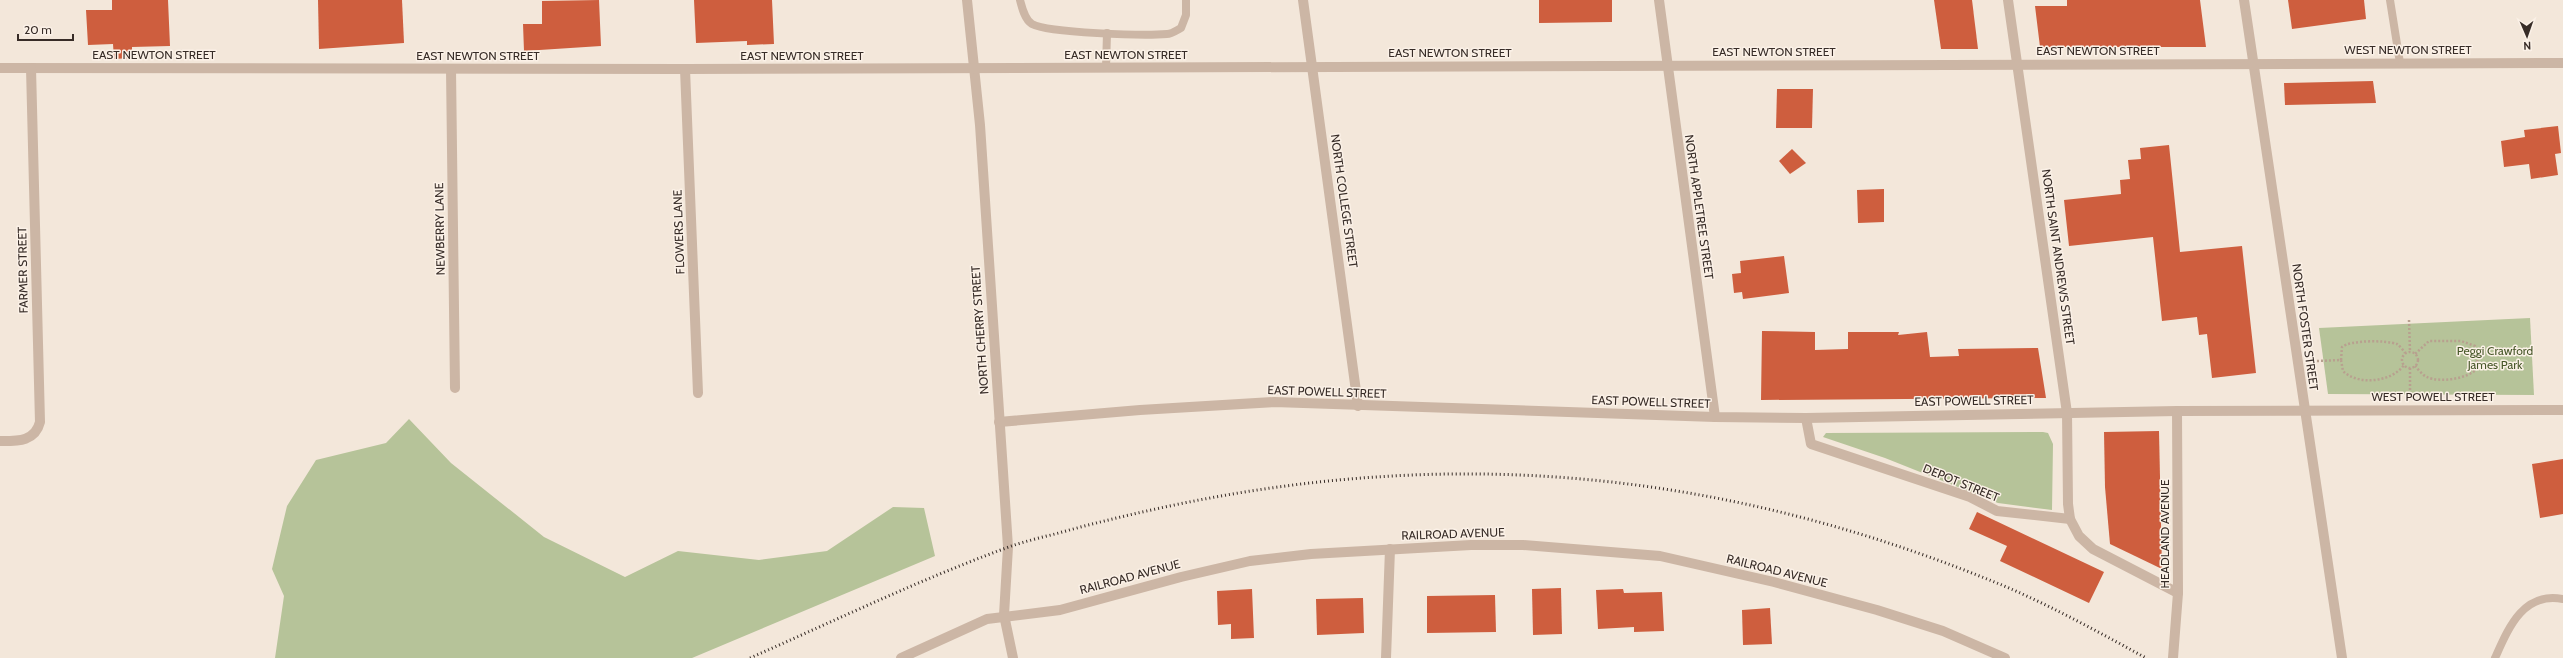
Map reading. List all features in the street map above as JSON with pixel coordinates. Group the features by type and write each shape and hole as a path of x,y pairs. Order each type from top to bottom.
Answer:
{"street":[{"name":"NORTH CHERRY STREET","path":"967,0 975,68 1008,547 1004,615 1013,658"},
{"name":"NORTH COLLEGE STREET","path":"1303,0 1358,406"},
{"name":"NORTH APPLETREE STREET","path":"1659,0 1715,417"},
{"name":"NORTH SAINT ANDREWS STREET","path":"2008,0 2067,412 2068,504 2070,519"},
{"name":"NORTH FOSTER STREET","path":"2244,0 2342,658"},
{"name":"EAST NEWTON STREET","path":"0,68 685,69 2253,64"},
{"name":"WEST NEWTON STREET","path":"2253,64 2563,64"},
{"name":"FARMER STREET","path":"0,441 27,439 36,432 40,422 31,68"},
{"name":"NEWBERRY LANE","path":"451,69 455,388"},
{"name":"FLOWERS LANE","path":"685,69 698,393"},
{"name":"EAST POWELL STREET","path":"999,422 1274,402 1715,417 1806,418 2178,410 2304,410"},
{"name":"HEADLAND AVENUE","path":"2173,658 2178,593 2178,410"},
{"name":"WEST POWELL STREET","path":"2304,410 2563,410"},
{"name":"DEPOT STREET","path":"1806,418 1811,444 1970,498 1997,511 2070,519"},
{"path":"2070,519 2078,536 2093,549 2178,593"},
{"name":"RAILROAD AVENUE","path":"901,658 987,619 1004,615 1060,610 1182,577 1250,561 1311,554 1390,549 1523,545 1660,556 1774,582 1877,610 1943,632 2005,658"},
{"path":"1386,658 1390,549"}],"lane":[{"path":"1020,0 1023,11 1030,23 1040,27 1107,33 1169,34 1181,28 1186,15 1186,0"},
{"path":"2390,0 2400,63"},
{"path":"1106,68 1107,33"},
{"path":"2495,658 2516,615 2529,606 2544,600 2563,599"}],"path":[{"path":"2409,320 2410,352"},
{"path":"2415,366 2426,376 2431,378 2464,378 2478,367 2475,346 2461,341 2429,341 2416,354"},
{"path":"2404,365 2398,373 2388,378 2352,378 2343,371 2341,360 2342,347 2349,342 2389,342 2398,345 2405,353"},
{"path":"2410,352 2416,354 2418,361 2415,366 2410,368 2404,365 2402,357 2405,353 2410,352"},
{"path":"2317,361 2341,360"},
{"path":"2410,368 2410,394"}],"green space":[{"name":"Peggi Crawford James Park","path":"2530,318 2534,395 2328,394 2319,328"},
{"path":"409,419 451,463 544,537 625,577 678,551 759,560 827,551 893,507 924,508 935,556 692,658 275,658 284,596 272,569 287,506 316,460 386,443"},
{"path":"1826,433 2048,433 2053,444 2052,510 1998,503 1885,458 1823,437"}],"building":[{"path":"112,0 168,0 170,46 132,47 132,58 114,59 113,44 88,45 86,10 112,10"},
{"path":"318,0 402,0 404,43 319,49"},
{"path":"599,0 601,46 524,51 523,24 542,24 542,1"},
{"path":"694,0 772,0 774,44 747,45 747,41 696,43"},
{"path":"1539,0 1612,0 1612,22 1539,23"},
{"path":"1934,0 1972,0 1978,49 1941,49"},
{"path":"2067,0 2200,0 2206,47 2040,47 2035,6 2067,6"},
{"path":"2288,0 2364,0 2366,19 2292,29"},
{"path":"2373,81 2376,103 2285,105 2284,83"},
{"path":"1777,89 1813,89 1812,128 1776,128"},
{"path":"2558,126 2561,153 2555,154 2558,175 2531,179 2529,164 2504,167 2501,141 2525,137 2524,130"},
{"path":"2169,145 2180,252 2242,246 2256,373 2212,378 2207,334 2199,335 2197,317 2162,321 2153,237 2069,246 2064,200 2121,194 2120,180 2130,179 2128,160 2141,159 2140,148"},
{"path":"1792,149 1806,163 1790,174 1779,161"},
{"path":"1884,189 1884,222 1858,223 1857,190"},
{"path":"1784,256 1789,293 1743,299 1742,292 1734,293 1732,274 1741,273 1740,261"},
{"path":"1762,331 1815,332 1815,350 1848,349 1848,332 1899,332 1898,335 1927,332 1930,357 1959,356 1958,349 2038,348 2046,398 1761,400"},
{"path":"2159,431 2162,569 2110,544 2105,487 2104,432"},
{"path":"2563,459 2563,514 2540,518 2532,464"},
{"path":"1977,512 2104,572 2089,603 2000,561 2007,546 1969,529"},
{"path":"1561,588 1562,634 1533,635 1532,589"},
{"path":"1252,589 1254,638 1231,639 1231,624 1218,625 1217,591"},
{"path":"1623,589 1624,593 1662,592 1664,631 1634,632 1634,627 1598,629 1596,590"},
{"path":"1495,595 1496,632 1427,633 1427,596"},
{"path":"1363,598 1364,633 1317,635 1316,599"},
{"path":"1770,608 1772,644 1743,645 1742,610"}],"railway":[{"path":"750,658 973,560 1018,544 1103,521 1184,503 1287,486 1389,476 1489,474 1588,480 1687,493 1785,513 1884,541 1982,577 2086,625 2146,658"}]}
